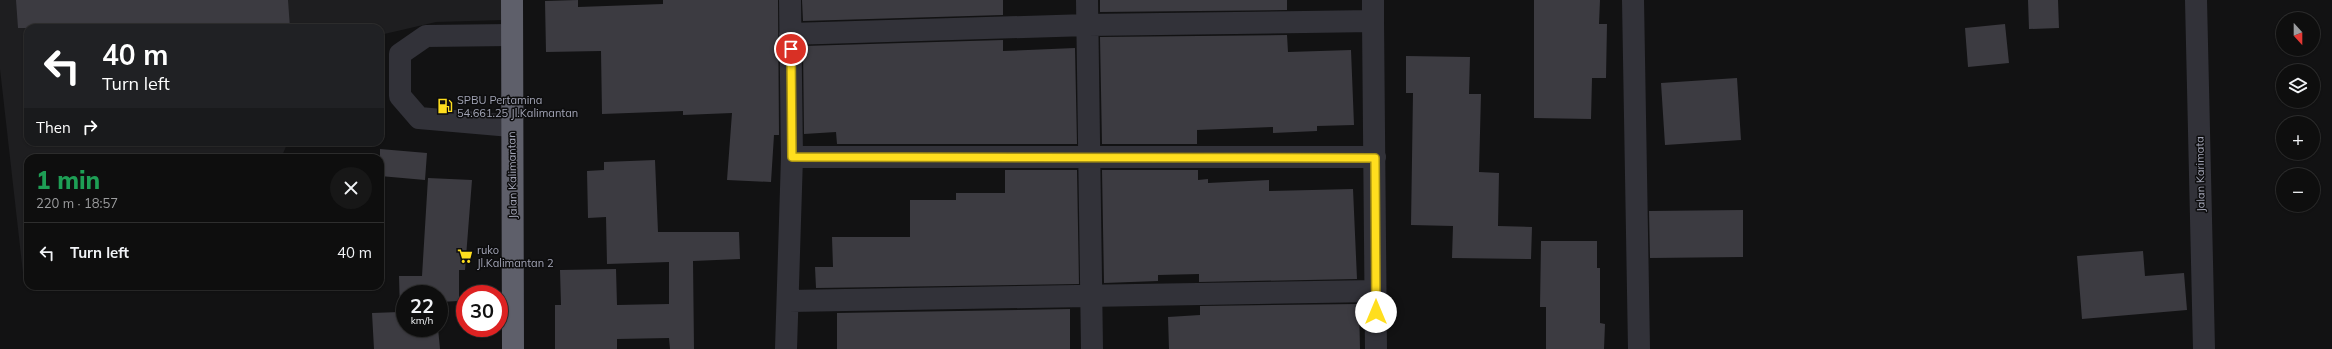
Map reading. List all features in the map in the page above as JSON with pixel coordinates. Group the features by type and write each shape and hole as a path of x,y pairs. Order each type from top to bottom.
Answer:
{"highway":[{"name":"Jalan Kalimantan","path":"512,0 511,126 513,349"}],"street":[{"path":"786,349 789,301 792,157 790,0"},
{"path":"1087,0 1088,158 1092,349"},
{"path":"1373,0 1376,349"},
{"path":"1633,0 1639,349"},
{"name":"Jalan Karimata","path":"2196,0 2204,349"},
{"path":"790,34 1088,25 1373,22"},
{"path":"511,126 419,118 400,96 400,54 426,36 512,36"},
{"path":"792,157 1375,158"},
{"path":"789,301 1375,290"}],"shaded area":[{"path":"0,0 504,0 504,20 436,22 384,34 384,24 24,24 24,146 286,146 283,154 24,154 23,273 0,69"}],"building":[{"path":"16,0 288,0 290,24 24,24 24,28 18,28"},
{"path":"578,0 578,7 663,4 663,0 778,0 779,135 774,135 771,182 727,180 732,113 683,115 683,111 602,114 601,51 546,52 545,1"},
{"path":"802,0 1003,0 1003,15 803,21"},
{"path":"1100,0 1287,0 1287,10 1100,12"},
{"path":"1534,0 1600,0 1599,24 1607,24 1606,78 1592,78 1591,119 1534,118"},
{"path":"2028,0 2058,0 2059,28 2029,29"},
{"path":"2005,24 2009,63 1968,67 1965,28"},
{"path":"1287,35 1288,52 1351,50 1354,125 1317,126 1317,131 1273,133 1273,127 1197,130 1197,144 1102,144 1100,37"},
{"path":"1003,40 1003,51 1075,48 1077,144 837,144 836,132 804,134 803,46"},
{"path":"1406,56 1470,57 1469,94 1481,94 1479,172 1499,173 1498,226 1532,227 1531,259 1452,258 1453,226 1411,225 1413,93 1406,93"},
{"path":"1737,78 1741,140 1665,145 1661,83"},
{"path":"380,149 427,153 425,180 384,176 384,154 380,154"},
{"path":"655,160 658,232 739,232 740,259 693,261 694,349 670,349 669,338 617,339 617,349 555,349 555,305 561,305 560,270 616,269 617,305 669,304 669,262 607,264 606,217 588,218 587,171 604,170 604,162"},
{"path":"1005,170 1077,170 1079,284 816,288 815,267 833,267 832,237 910,237 910,200 956,200 956,193 1005,193"},
{"path":"1102,170 1198,170 1198,180 1208,179 1208,183 1269,180 1269,191 1353,189 1357,279 1199,282 1199,274 1158,275 1158,281 1104,283"},
{"path":"428,178 472,180 465,270 459,270 459,285 456,285 456,301 448,302 448,285 399,285 399,276 422,276"},
{"path":"1743,210 1743,257 1650,258 1649,211"},
{"path":"1541,241 1597,241 1597,268 1600,268 1600,323 1605,324 1604,349 1546,349 1546,307 1540,307"},
{"path":"2143,251 2145,276 2184,273 2187,310 2082,319 2077,256"},
{"path":"1359,304 1360,349 1169,349 1168,317 1200,315 1200,306"},
{"path":"1070,309 1070,349 837,349 837,313"},
{"path":"396,312 396,337 439,337 440,349 374,349 372,313"}],"place":[{"name":"SPBU Pertamina 54.661.25 Jl.Kalimantan","path":"445,106"},
{"name":"ruko Jl.Kalimantan 2","path":"465,256"}],"route":[{"path":"791,49 792,157 1375,158 1376,312"}]}
